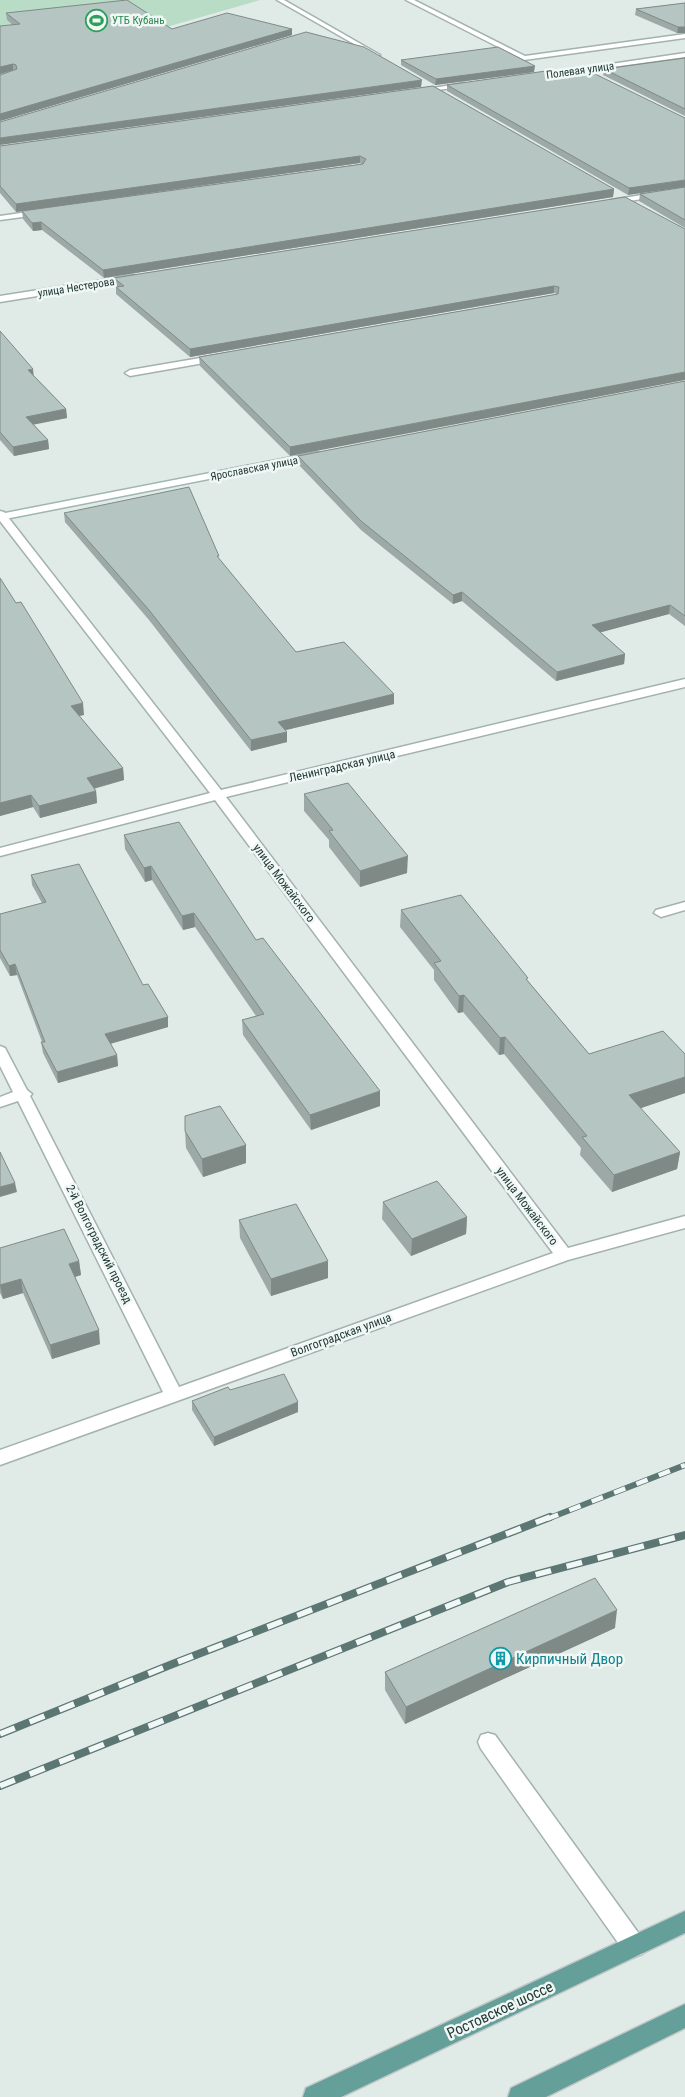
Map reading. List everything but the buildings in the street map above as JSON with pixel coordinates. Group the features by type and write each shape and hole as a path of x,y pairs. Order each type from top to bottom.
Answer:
{"main road":[{"name":"Ростовское шоссе","path":"315,2097 685,1922"},
{"path":"520,2097 685,2016"}],"street":[{"path":"280,0 387,61"},
{"path":"409,0 524,58 685,36"},
{"path":"320,31 330,28"},
{"name":"Полевая улица","path":"524,77 685,55"},
{"path":"583,70 592,74"},
{"path":"405,92 474,83"},
{"path":"427,84 443,93"},
{"path":"598,204 685,190"},
{"path":"619,195 636,204"},
{"path":"0,218 49,211"},
{"name":"улица Нестерова","path":"0,299 146,276"},
{"path":"130,373 226,356"},
{"name":"Ярославская улица","path":"1,516 333,453"},
{"name":"улица Можайского","path":"1,516 218,796 564,1255"},
{"name":"Ленинградская улица","path":"0,852 218,796 685,683"},
{"path":"661,913 685,906"},
{"name":"2-й Волгоградский проезд","path":"0,1051 24,1094 174,1394"},
{"path":"0,1102 24,1094"},
{"name":"Волгоградская улица","path":"0,1458 564,1255 685,1222"},
{"path":"488,1742 634,1946"}],"green space":[{"name":"УТБ Кубань","path":"0,0 260,0 0,75"}],"railway":[{"path":"547,1519 685,1465"},
{"path":"0,1734 170,1665 550,1517"},
{"path":"0,1786 508,1582 685,1535"}],"place":[{"name":"УТБ Кубань","path":"96,20"},
{"name":"Кирпичный Двор","path":"500,1659"}]}
